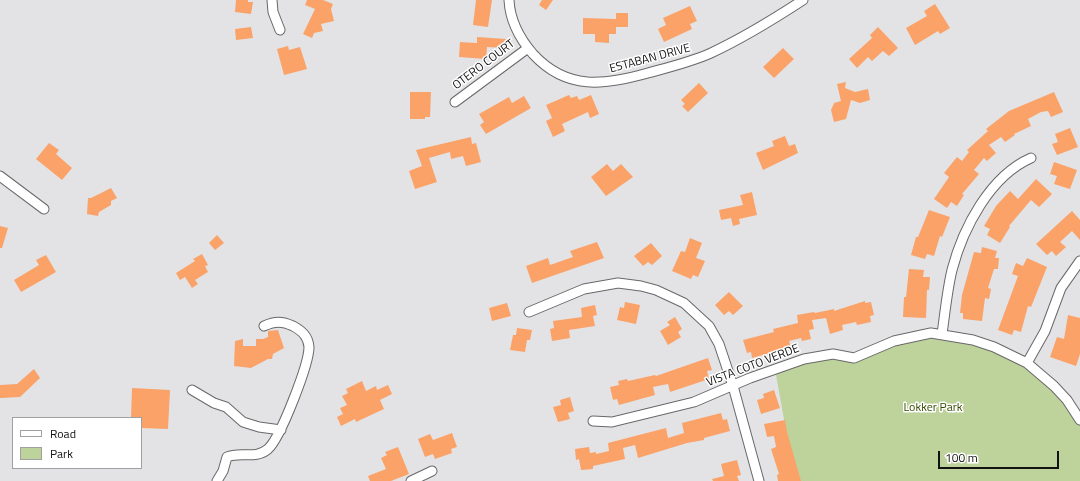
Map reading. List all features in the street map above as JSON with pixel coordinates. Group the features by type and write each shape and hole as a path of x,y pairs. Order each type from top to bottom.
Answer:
{"street":[{"path":"272,0 273,12 280,30"},
{"name":"ESTABAN DRIVE","path":"509,0 516,29 528,48 545,65 572,79 599,83 618,81 681,64 711,53 747,34 803,0"},
{"name":"OTERO COURT","path":"456,102 528,48"},
{"path":"942,334 946,299 952,270 970,224 987,196 1003,178 1013,168 1031,158"},
{"path":"0,176 44,209"},
{"path":"1026,363 1045,331 1061,288 1080,261"},
{"path":"530,312 584,289 595,286 623,283 656,290 684,304 709,326 719,344 733,386 758,481"},
{"path":"217,481 223,471 227,456 251,456 263,452 268,448 281,430 306,361 308,347 306,335 292,326 276,322 264,326"},
{"name":"VISTA COTO VERDE","path":"593,421 612,422 686,403 804,359 833,354 854,358 894,341 923,334 942,334 973,340 994,347 1026,363 1054,386 1067,400 1080,420"},
{"path":"192,390 214,403 226,407 243,422 259,427 281,430"},
{"path":"411,481 432,471"}],"green space":[{"name":"Lokker Park","path":"942,334 1027,363 1080,420 1080,481 795,481 775,369 804,359 854,358 880,346"}],"building":[{"path":"236,0 248,0 248,2 253,2 251,14 235,12"},
{"path":"307,0 323,0 333,4 331,9 334,21 321,24 323,31 314,33 312,38 303,34 315,9 305,5"},
{"path":"476,0 492,0 488,27 473,25"},
{"path":"542,0 553,0 546,10 539,5"},
{"path":"935,4 950,28 940,34 938,31 915,45 906,28 927,16 924,11"},
{"path":"690,6 697,21 690,24 692,29 664,42 658,29 666,25 663,18"},
{"path":"616,13 628,13 628,27 616,27 616,34 609,34 609,43 595,42 595,34 583,34 583,18 616,19"},
{"path":"251,27 253,38 236,40 235,29"},
{"path":"878,27 898,48 889,56 883,51 872,61 868,57 857,68 849,59 872,38 870,35"},
{"path":"477,37 506,39 505,48 487,47 486,59 459,57 460,42 477,43"},
{"path":"288,46 289,50 300,47 307,69 284,75 277,49"},
{"path":"783,48 794,59 774,78 763,67"},
{"path":"846,82 845,88 855,92 868,89 870,100 860,103 851,100 846,119 834,122 831,110 834,103 841,101 837,84"},
{"path":"699,83 708,93 688,112 682,106 685,104 681,100"},
{"path":"410,92 431,92 430,117 425,117 425,119 410,119"},
{"path":"1054,92 1063,112 1051,117 1048,111 1041,112 1028,119 1031,126 1014,134 1015,135 1005,142 1001,137 989,145 996,153 987,161 984,158 974,170 979,174 962,194 964,195 957,206 951,202 947,208 934,199 949,177 944,173 957,157 962,161 969,152 967,150 988,131 986,129 1009,111"},
{"path":"569,95 571,98 577,96 579,100 591,95 599,114 590,118 588,112 562,124 565,131 553,137 546,121 552,118 546,105"},
{"path":"524,96 531,108 486,134 480,125 484,122 479,114 509,97 512,103"},
{"path":"1070,128 1078,147 1057,155 1052,144 1058,142 1055,134"},
{"path":"785,136 789,146 795,144 798,153 763,170 756,153 774,146 772,141"},
{"path":"471,137 472,144 476,143 481,162 466,166 463,156 451,159 450,152 429,158 437,182 415,189 409,171 422,166 416,150"},
{"path":"49,143 59,150 56,154 72,168 62,180 36,159"},
{"path":"1054,162 1077,170 1070,189 1054,184 1057,176 1050,174"},
{"path":"607,164 613,171 621,164 633,177 606,196 591,177"},
{"path":"1036,179 1052,194 1039,207 1031,200 1009,226 1010,227 1000,243 987,235 990,229 984,226 996,206 1010,191 1018,199"},
{"path":"111,188 117,198 111,201 111,205 99,212 98,216 87,214 88,198"},
{"path":"752,192 757,215 739,219 740,224 733,226 731,218 721,220 719,210 743,205 740,195"},
{"path":"929,210 950,217 942,237 940,236 934,256 927,254 925,259 911,255 916,237 918,237"},
{"path":"1072,211 1080,220 1080,240 1072,231 1060,242 1066,247 1056,256 1052,251 1047,255 1036,244"},
{"path":"0,226 8,228 2,248 0,248"},
{"path":"217,235 224,243 215,250 209,243"},
{"path":"690,238 702,243 696,258 705,261 698,277 693,275 691,279 672,271 681,251 685,252"},
{"path":"597,242 604,258 532,283 526,266 548,258 550,265 573,257 570,251"},
{"path":"651,243 662,256 652,265 648,262 643,266 634,256"},
{"path":"982,247 997,251 995,258 999,258 998,269 994,269 988,288 991,289 989,299 985,298 982,321 963,319 963,313 960,313 962,295 974,252 981,253"},
{"path":"202,254 208,265 205,266 208,272 195,280 198,284 192,288 185,277 180,280 176,273 195,261 193,259"},
{"path":"46,255 56,272 21,292 14,280 39,265 36,260"},
{"path":"1027,258 1047,267 1031,307 1028,306 1021,332 1014,330 1012,335 998,330 1018,276 1012,274 1016,263 1023,266"},
{"path":"909,269 924,270 923,277 930,277 929,290 927,290 926,318 903,317 904,297 906,297"},
{"path":"729,292 743,306 733,315 729,311 724,315 715,305"},
{"path":"865,301 865,303 871,302 874,315 870,316 871,322 857,325 856,322 842,325 843,330 830,334 826,318 812,320 814,329 809,330 811,339 802,341 801,338 789,341 791,347 752,358 751,352 747,353 743,340 774,332 773,329 798,323 797,315 834,309 834,311"},
{"path":"625,302 640,305 636,324 617,320 620,307 624,308"},
{"path":"507,303 511,316 492,321 489,308"},
{"path":"595,305 597,315 593,316 595,326 569,330 570,338 552,341 550,329 554,328 553,321 582,317 581,308"},
{"path":"1068,315 1080,318 1080,354 1076,366 1050,357 1057,337 1064,339"},
{"path":"675,317 682,329 678,332 681,337 668,345 660,331 670,325 667,322"},
{"path":"517,328 532,330 530,340 527,340 525,352 510,350 513,335 516,335"},
{"path":"278,330 284,348 273,354 272,359 268,359 251,368 234,366 235,341 243,339 243,346 256,346 256,339 268,337 268,331"},
{"path":"708,358 712,370 707,371 709,379 670,392 668,384 653,387 655,395 619,405 617,399 613,400 610,387 619,385 618,381 627,379 628,381 656,376"},
{"path":"34,369 40,378 20,397 0,398 0,385 17,384"},
{"path":"362,381 366,391 376,386 377,390 388,385 392,394 380,400 384,409 356,422 355,419 341,426 337,417 343,414 340,408 347,405 342,396 348,393 346,389"},
{"path":"132,388 170,390 168,429 142,428 142,417 131,417"},
{"path":"774,390 780,408 761,414 757,400 764,398 763,394"},
{"path":"570,397 574,411 568,413 570,419 558,422 553,407 561,405 560,400"},
{"path":"721,413 723,420 727,419 730,431 704,438 704,440 687,443 638,458 635,445 623,448 625,459 593,466 593,469 581,470 579,459 576,460 575,449 589,447 590,453 596,452 596,454 609,451 608,443 666,428 668,438 684,433 682,423"},
{"path":"785,420 801,481 778,481 777,475 779,474 771,449 776,447 774,436 767,437 764,424"},
{"path":"452,433 457,447 451,449 452,453 435,459 433,454 425,457 418,439 430,434 433,440"},
{"path":"398,447 409,474 391,481 370,481 368,476 386,469 381,458 387,455 385,452"},
{"path":"737,460 741,475 737,476 739,481 713,481 712,479 724,476 721,464"}]}
